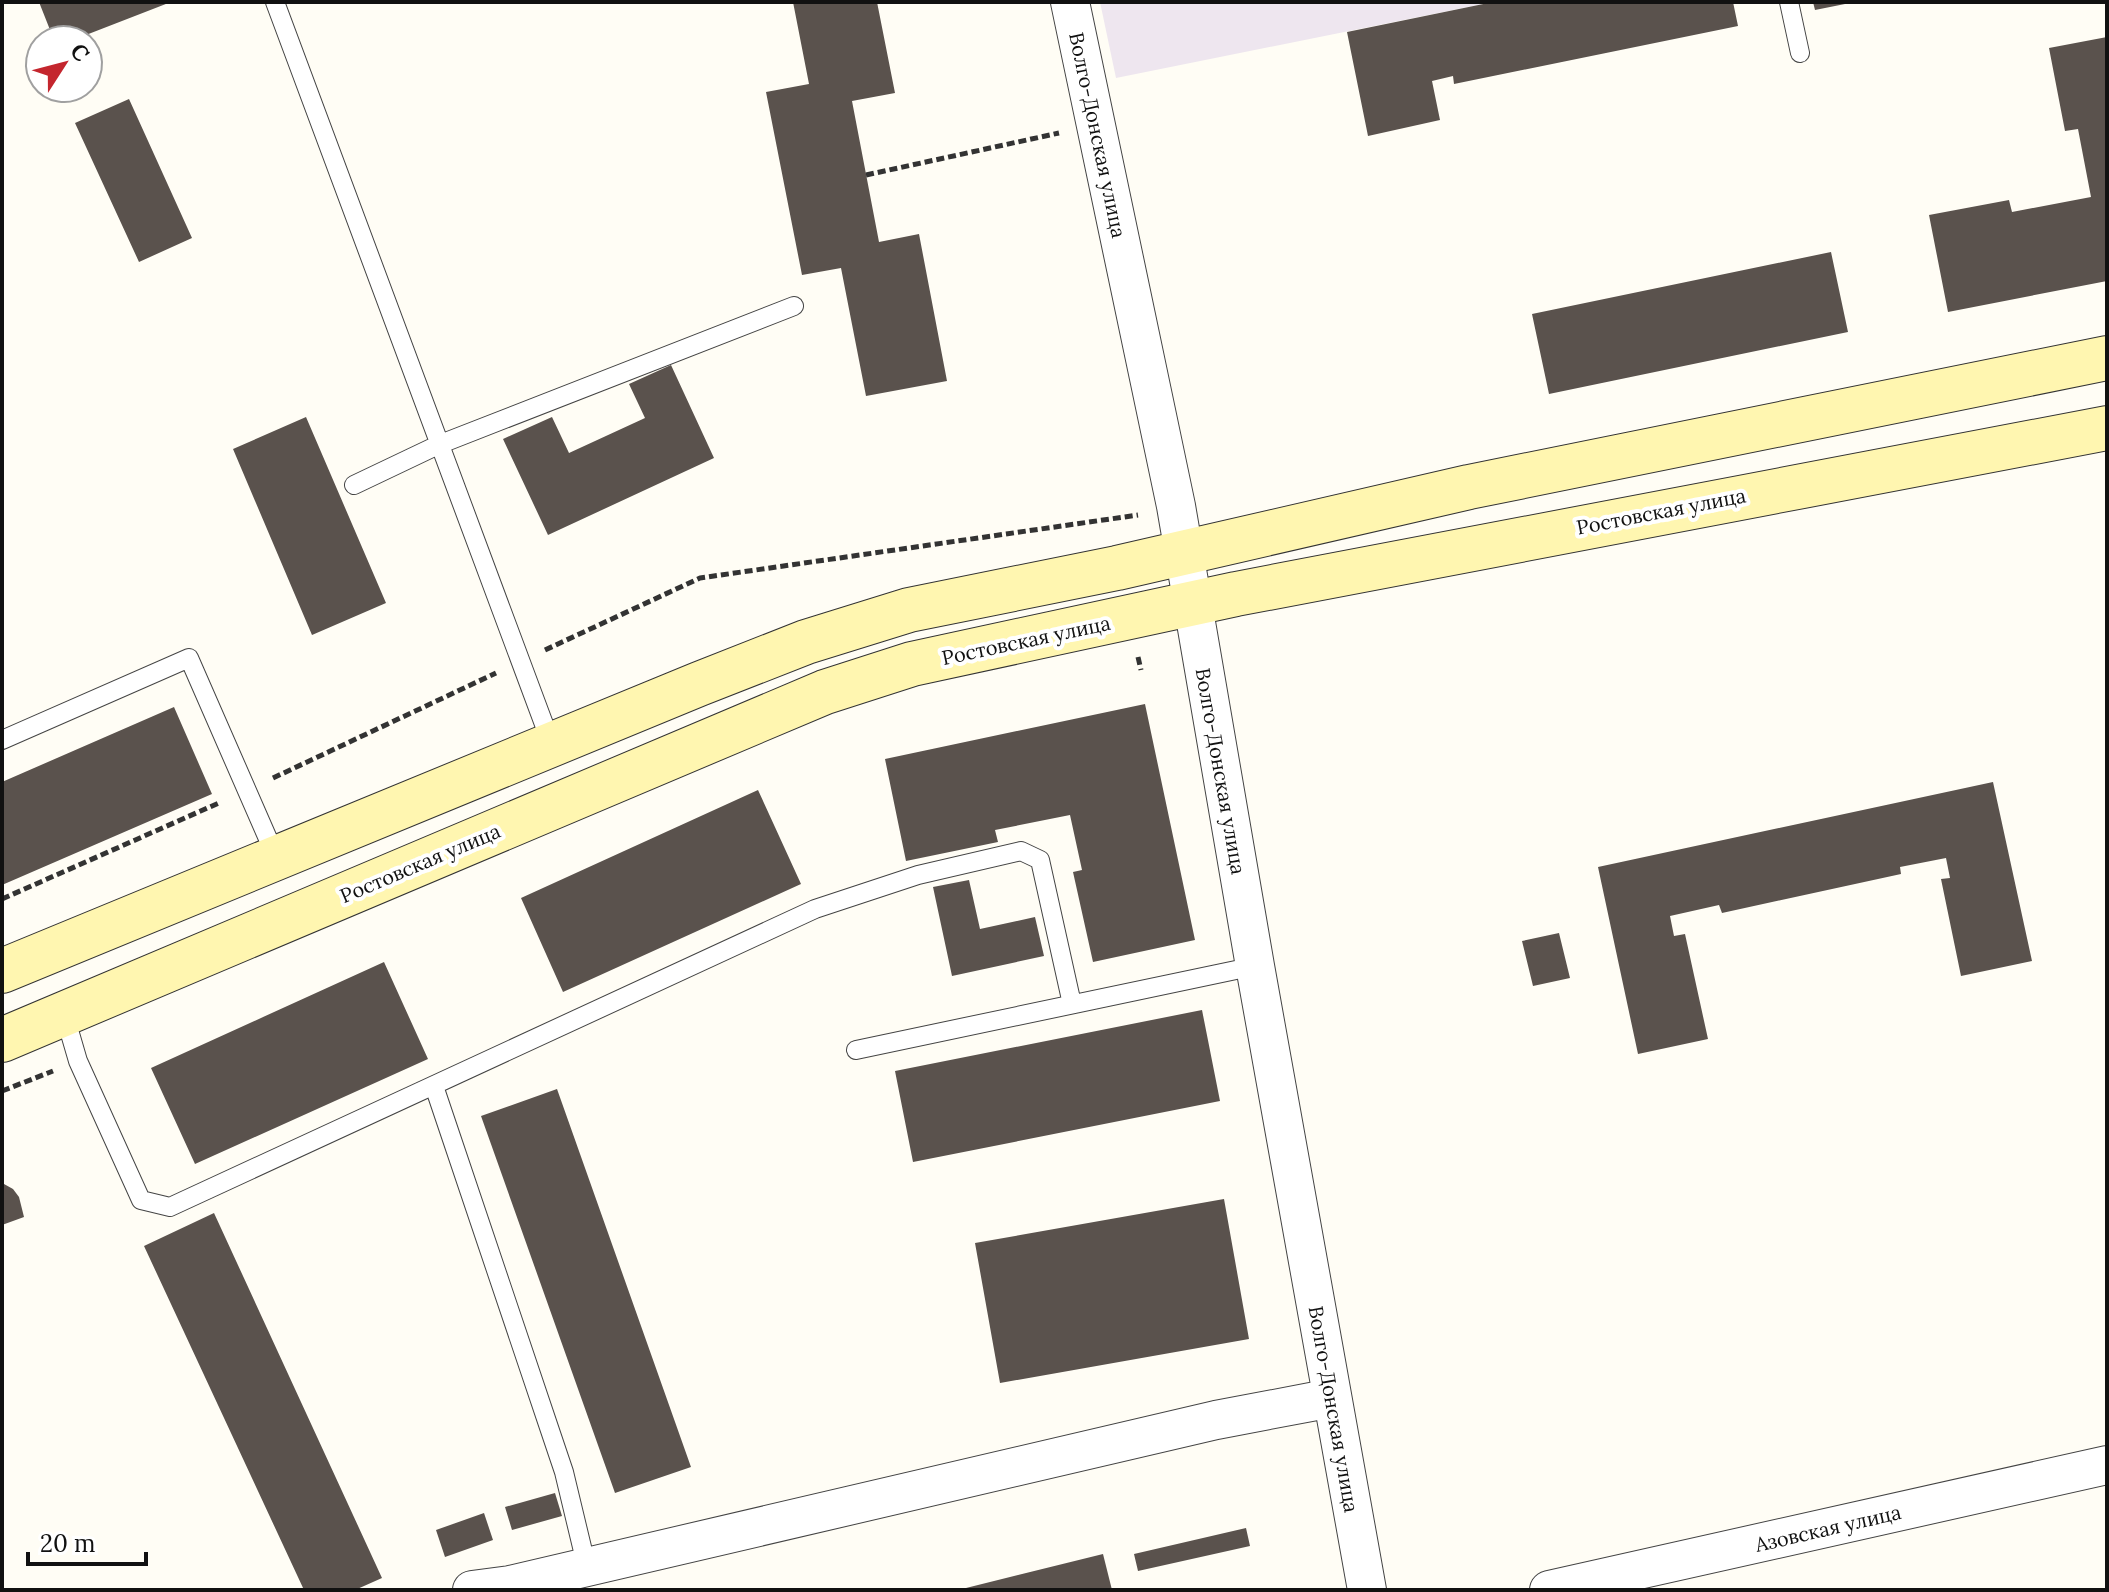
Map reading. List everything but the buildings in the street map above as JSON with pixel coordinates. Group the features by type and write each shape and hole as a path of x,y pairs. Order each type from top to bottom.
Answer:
{"street":[{"name":"Волго-Донская улица","path":"1070,2 1184,553 1367,1590"},
{"path":"2,971 551,743 806,642 909,610 1184,553 1469,487 2107,358"},
{"name":"Ростовская улица","path":"2,1040 825,692 912,664 1192,604 1621,519 2107,428"},
{"path":"472,1590 587,1568 1216,1420 1332,1398"},
{"name":"Азовская улица","path":"1549,1590 2107,1465"}],"lane":[{"path":"275,2 551,743"},
{"path":"1789,2 1800,53"},
{"path":"354,485 438,445 794,306"},
{"path":"2,740 189,658 276,857"},
{"path":"64,1013 78,1061 141,1200 170,1207 815,909 918,875 1021,851 1040,860 1072,1004"},
{"path":"856,1050 1255,966"},
{"path":"434,1086 564,1472 587,1568"}],"path":[{"path":"866,175 1067,131"},
{"path":"2,899 248,790 700,578 1145,513"},
{"path":"2,1091 78,1061"}],"shaded area":[{"path":"1100,2 1493,2 1116,78"}]}
